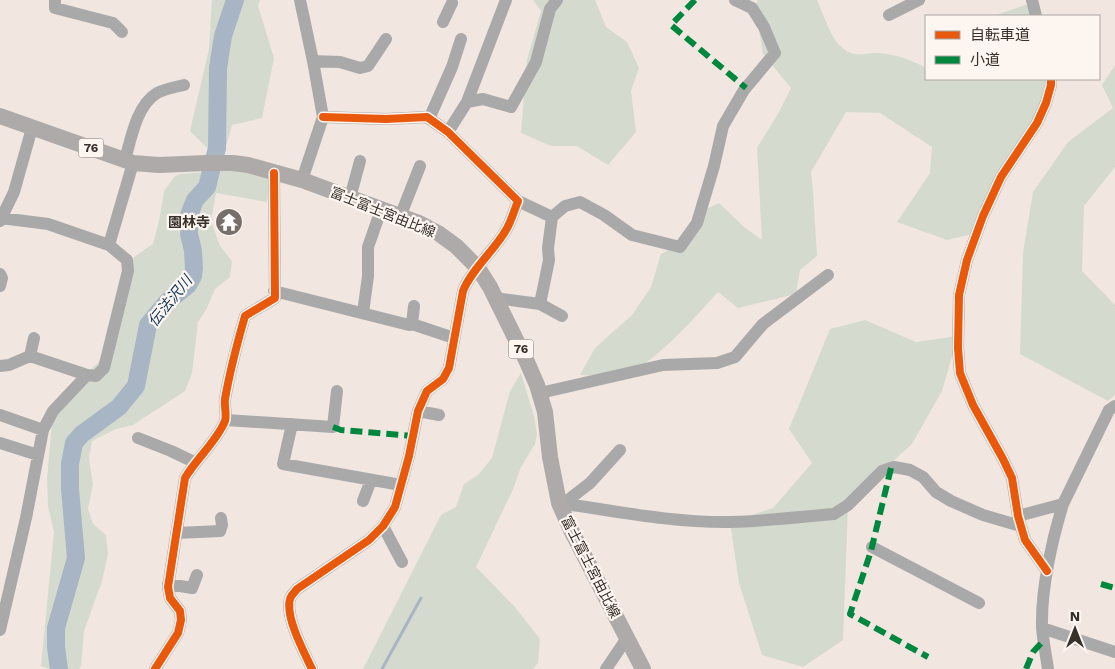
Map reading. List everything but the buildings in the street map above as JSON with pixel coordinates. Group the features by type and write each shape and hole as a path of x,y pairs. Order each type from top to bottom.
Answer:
{"main road":[{"name":"富士富士宮由比線","path":"0,116 129,162 158,165 206,163 248,165 302,180 419,224 438,233 456,246 478,268 527,362 540,393 545,412 550,457 561,504 571,530 643,669"}],"street":[{"path":"54,0 55,8 113,23 122,32"},
{"path":"300,0 313,61 322,117 302,180"},
{"path":"448,132 467,102 506,0"},
{"path":"467,102 483,99 511,107 536,62 550,9 557,0"},
{"path":"540,304 549,260 548,248 552,217 565,206 580,202 604,215 632,235 680,248 686,241 697,223 714,166 722,126 744,90 776,53 764,27 752,8 735,0"},
{"path":"889,15 919,0"},
{"path":"1032,0 1036,15"},
{"path":"443,22 451,1"},
{"path":"313,61 340,62 360,68 368,66 386,39"},
{"path":"429,119 452,67 461,39"},
{"path":"1047,571 1025,540 1019,521 1012,478 973,405 960,373 958,348 959,295 967,260 983,216 1001,177 1037,123 1046,103 1051,80"},
{"path":"109,244 137,120 148,101 158,93 184,85"},
{"path":"322,117 386,119 427,117 448,132 518,202 552,217"},
{"path":"0,366 9,365 30,356 87,375 96,376 104,368 128,271 127,260 109,244 48,224 0,220 14,192 32,128"},
{"path":"350,198 360,161"},
{"path":"400,217 420,166"},
{"path":"155,669 178,633 181,620 180,611 170,598 168,584 185,478 194,462 226,420 225,402 233,356 245,316 275,298 274,173"},
{"path":"312,669 293,624 290,598 297,589 369,540 383,526 395,507 418,411 427,391 443,379 449,368 463,291 467,280 507,229 518,202"},
{"path":"363,313 368,276 368,248 381,210"},
{"path":"0,274 2,278 0,286"},
{"path":"540,393 663,364 717,363 735,357 763,324 828,275"},
{"path":"274,291 409,325 412,324 454,338"},
{"path":"495,298 540,304 562,316"},
{"path":"412,324 414,306"},
{"path":"30,356 34,338"},
{"path":"0,626 44,430 53,411 87,375"},
{"path":"226,420 332,427 337,392"},
{"path":"1048,669 1042,628 1047,571 1063,504 1109,410 1115,406"},
{"path":"418,411 439,415"},
{"path":"0,415 44,430"},
{"path":"292,424 283,464 401,485"},
{"path":"138,438 194,462"},
{"path":"0,443 38,455"},
{"path":"561,504 590,483 620,450"},
{"path":"561,504 658,518 730,522 834,514 848,505 882,471 894,467 910,470 923,477 936,492 983,515 1019,521 1063,504"},
{"path":"363,501 371,480"},
{"path":"177,533 220,530 222,525 221,518"},
{"path":"383,526 402,562"},
{"path":"872,547 979,603"},
{"path":"168,584 192,588 196,575"},
{"path":"1042,628 1115,652"},
{"path":"606,669 627,638"}],"shaded area":[{"path":"212,0 260,0 258,6 274,58 262,118 232,125 225,151 207,148 190,131 209,49"},
{"path":"533,0 595,0 606,27 627,42 639,68 631,91 636,132 608,165 577,146 551,146 521,133 527,60 541,11"},
{"path":"758,0 817,0 833,36 845,50 854,54 885,54 909,60 925,68 925,80 1050,80 1033,130 977,233 947,240 897,222 930,173 932,147 880,113 846,112 811,172 817,256 800,270 796,294 738,308 718,292 672,341 631,372 619,376 604,377 580,375 595,348 632,315 651,287 661,254 689,239 700,212 719,203 744,227 762,240 757,148 791,88 763,54 755,6"},
{"path":"1028,4 1032,15 997,15"},
{"path":"1115,65 1115,167 1084,206 1082,271 1115,305 1115,395 1108,401 1020,354 1023,253 1033,192 1068,142 1113,108 1102,85"},
{"path":"221,169 263,174 270,178 267,202 216,193 211,221 220,246 232,261 230,277 215,289 206,310 198,322 192,373 185,391 133,425 116,429 92,441 89,458 93,484 88,509 93,524 106,535 108,554 102,581 84,631 81,666 79,669 49,669 41,666 54,532 48,506 47,479 53,411 76,381 98,363 111,341 134,257 153,244 164,191 175,176 180,174 219,171 218,183"},
{"path":"865,320 916,342 958,336 942,391 912,444 848,505 843,640 803,667 762,655 739,583 730,522 773,508 812,463 789,429 830,329"},
{"path":"521,373 534,416 537,434 535,444 521,467 514,487 476,567 514,606 540,639 538,663 533,669 363,669 441,515 456,507 464,484 478,475 492,458 510,391"}],"waterway":[{"name":"伝法沢川","path":"59,669 56,628 76,558 70,489 70,464 74,443 82,434 119,407 136,386 148,325 167,302 188,285 193,276 193,251 189,234 189,215 195,200 207,187 217,148 218,68 223,36 235,0"},
{"path":"382,669 421,598"}],"marked path":[{"path":"695,0 671,25 746,88"},
{"path":"333,427 341,430 412,436"},
{"path":"891,468 871,551 850,614 928,657"},
{"path":"1101,584 1115,588"},
{"path":"1026,669 1033,652 1044,640"}],"cycle path":[{"path":"1047,571 1025,540 1018,516 1012,478 973,405 960,373 958,348 959,295 967,260 983,216 1001,177 1037,123 1046,103 1051,80"},
{"path":"312,669 300,644 290,615 289,606 291,598 297,589 369,540 383,526 395,507 409,456 418,411 427,391 443,379 449,368 463,291 471,276 506,230 518,201 448,132 427,117 386,119 323,117"},
{"path":"155,669 178,633 181,620 180,611 170,598 168,587 185,478 217,436 225,421 227,388 245,316 275,298 274,173"}],"place":[{"name":"園林寺","path":"229,222"}]}
